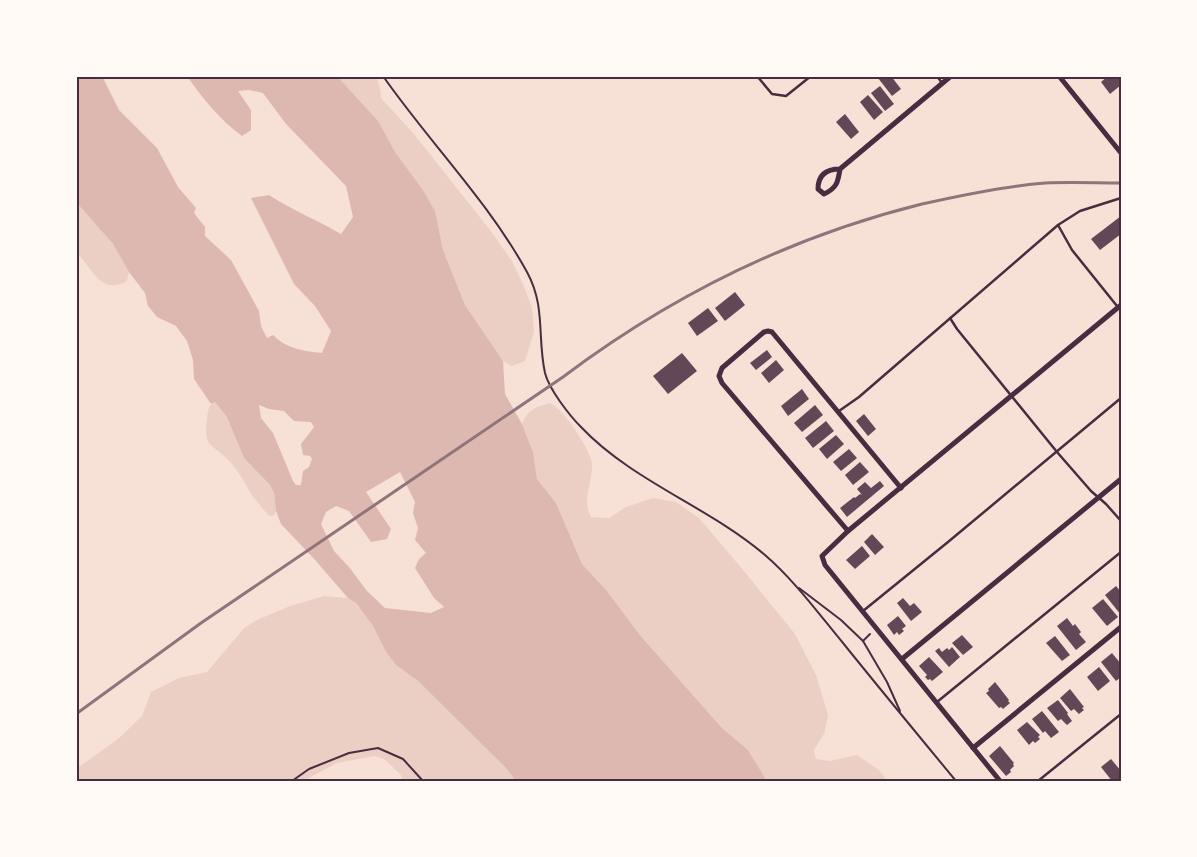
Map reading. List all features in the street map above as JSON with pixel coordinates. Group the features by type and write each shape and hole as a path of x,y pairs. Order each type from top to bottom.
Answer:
{"street":[{"path":"840,169 829,169 818,181 818,188 824,194 833,190 838,180 840,169 950,76"},
{"path":"1059,76 1121,153"},
{"path":"1000,781 823,561 822,556 848,531 1010,395 1120,308"},
{"path":"848,531 722,383 719,376 722,368 764,332 772,332 900,488"},
{"path":"902,659 1121,479"},
{"path":"973,748 1121,627"}],"lane":[{"path":"757,76 772,94 786,96 812,76"},
{"path":"937,76 942,83"},
{"path":"839,412 859,397 1058,225 1080,212 1121,198"},
{"path":"1058,225 1072,250 1120,308"},
{"path":"950,318 1057,452 1091,492 1099,497 1121,521"},
{"path":"863,611 1121,398"},
{"path":"937,702 1121,552"},
{"path":"1038,781 1121,714"}],"path":[{"path":"383,76 502,232 518,256 534,286 538,302 541,315 544,365 548,381 580,427 618,460 740,536 765,555 797,586 841,620 863,641 887,682 901,713"},
{"path":"797,586 956,781"},
{"path":"863,641 877,629"},
{"path":"292,781 309,769 349,753 378,748 403,759 423,781"}],"shaded area":[{"path":"76,76 102,76 119,110 157,148 178,187 196,208 194,213 205,227 205,236 231,260 259,311 261,326 267,338 273,335 290,346 322,353 331,331 315,306 294,284 251,198 269,195 341,234 353,217 346,186 286,124 263,93 249,90 238,91 251,110 251,130 242,136 212,108 187,76 337,76 378,121 395,152 423,190 435,211 443,250 465,305 503,361 505,394 522,424 533,452 537,479 556,503 582,564 607,591 639,634 722,728 748,750 767,781 516,781 505,767 418,681 396,665 386,652 373,626 356,603 348,598 281,524 276,511 274,493 270,485 244,458 227,417 215,402 211,404 194,379 193,360 187,341 176,326 157,317 148,306 145,293 129,272 113,244 76,202","holes":["259,405 269,409 284,411 294,421 311,422 314,427 301,444 303,455 310,456 312,459 309,467 303,471 301,485 296,485 293,481 273,433 261,418","400,472 415,502 413,513 418,528 415,540 426,553 419,559 415,568 434,598 444,607 431,613 385,608 367,591 334,551 321,524 326,512 336,506 349,511 371,542 387,539 391,529 366,492"]},
{"path":"337,76 376,76 381,98 414,134 490,230 512,261 532,308 534,332 525,361 512,366 503,361 465,305 443,250 435,211 423,190 367,109"},
{"path":"76,202 113,244 129,272 127,281 113,285 102,282 78,253 75,235"},
{"path":"215,402 227,417 244,458 270,485 274,493 276,511 274,515 269,516 252,495 239,473 208,441 206,429 208,413 210,407"},
{"path":"550,403 568,420 590,457 592,468 587,502 591,517 609,518 626,507 653,498 676,502 699,518 795,634 816,675 828,715 824,734 814,750 816,759 830,761 857,755 879,770 887,781 767,781 748,750 722,728 639,634 607,591 582,564 556,503 537,479 533,452 522,424 533,409"},
{"path":"324,596 348,598 356,603 373,626 386,652 396,665 418,681 505,767 516,781 403,781 401,775 384,759 375,756 337,763 303,781 76,781 76,769 118,739 142,716 151,692 179,678 207,672 244,628 257,620 290,606"}],"building":[{"path":"881,76 891,76 901,89 892,96 878,78"},
{"path":"1108,76 1121,76 1121,85 1110,94 1101,82"},
{"path":"880,86 894,104 885,111 871,93"},
{"path":"868,95 883,112 874,120 860,102"},
{"path":"845,114 859,132 851,139 836,122"},
{"path":"1121,216 1121,234 1100,250 1091,239"},
{"path":"735,292 745,305 725,321 715,308"},
{"path":"708,308 718,321 697,336 688,323"},
{"path":"767,350 772,357 756,370 750,363"},
{"path":"682,353 697,371 668,394 653,376"},
{"path":"776,360 784,370 769,383 761,373"},
{"path":"802,389 809,399 788,416 781,406"},
{"path":"815,405 823,415 802,432 794,423"},
{"path":"864,414 876,429 868,436 856,421"},
{"path":"826,421 834,431 813,448 805,438"},
{"path":"836,435 844,444 827,459 819,449"},
{"path":"849,449 857,458 841,471 833,462"},
{"path":"860,462 869,472 853,485 845,475"},
{"path":"880,481 884,486 847,517 840,508 854,497 862,495 857,489 865,482 871,488"},
{"path":"872,534 884,547 875,555 864,542"},
{"path":"862,546 870,556 855,569 846,560"},
{"path":"1116,586 1121,592 1121,615 1105,595"},
{"path":"903,598 910,606 914,603 922,612 911,621 897,603"},
{"path":"1103,599 1118,617 1107,626 1092,608"},
{"path":"898,616 906,626 899,635 897,632 894,635 887,625"},
{"path":"1067,618 1073,626 1075,624 1081,632 1079,634 1086,642 1076,650 1057,626"},
{"path":"962,635 973,647 963,655 952,643"},
{"path":"1055,636 1070,655 1062,661 1046,643"},
{"path":"952,647 960,657 949,667 935,651 939,648 942,652"},
{"path":"1112,653 1121,664 1121,677 1116,681 1101,662"},
{"path":"929,657 943,672 932,681 925,677 927,675 919,666"},
{"path":"1099,667 1110,681 1098,691 1087,677"},
{"path":"995,682 1010,703 1003,709 999,708 986,693"},
{"path":"1070,689 1084,707 1082,708 1084,710 1079,714 1074,709 1071,711 1060,698"},
{"path":"1058,700 1072,721 1067,725 1061,719 1058,721 1047,708"},
{"path":"1042,711 1059,732 1051,738 1045,731 1043,733 1032,719"},
{"path":"1027,722 1040,735 1038,737 1040,739 1035,743 1033,741 1029,745 1017,730"},
{"path":"1000,746 1014,763 1010,770 1011,772 1006,776 989,756"},
{"path":"1111,759 1121,771 1121,781 1112,781 1101,767"}],"railway":[{"path":"76,714 201,623 563,377 604,347 689,295 734,272 825,233 922,204 983,191 1030,184 1121,183"}]}
